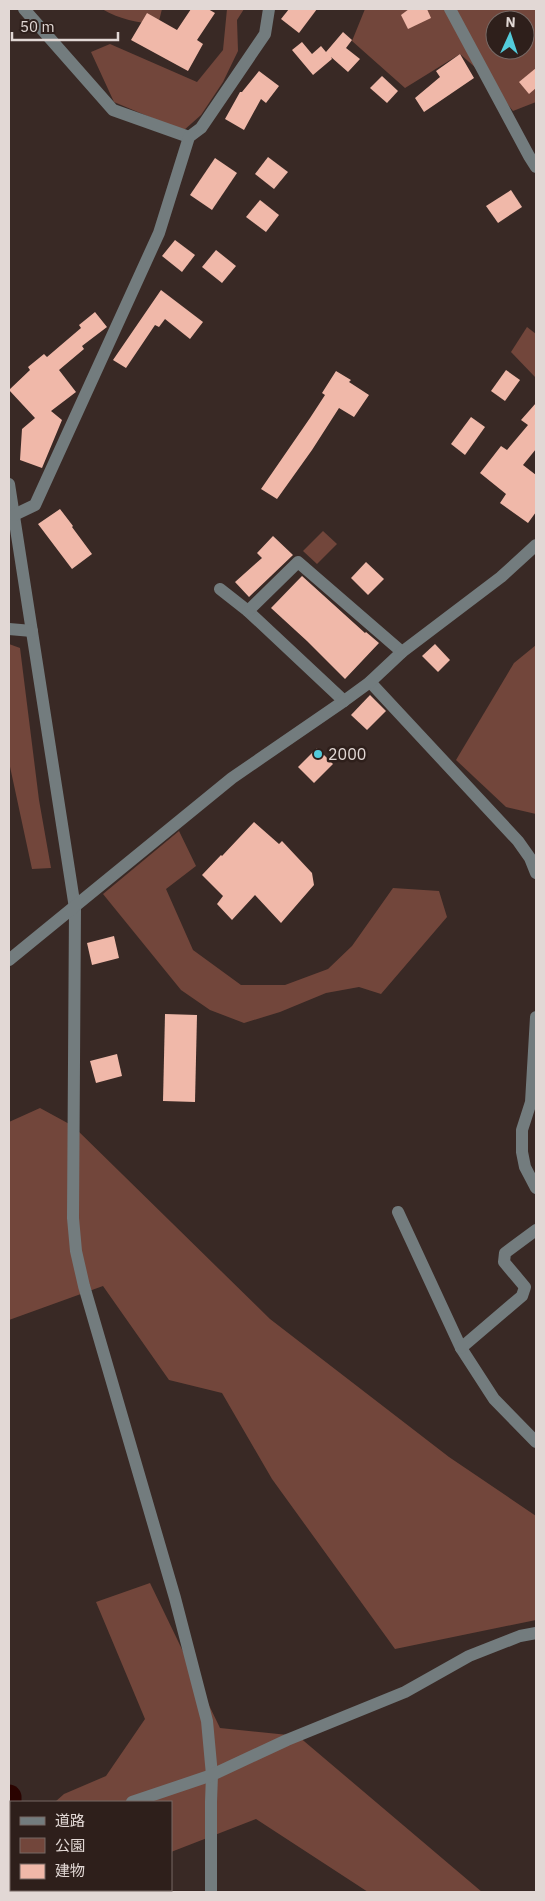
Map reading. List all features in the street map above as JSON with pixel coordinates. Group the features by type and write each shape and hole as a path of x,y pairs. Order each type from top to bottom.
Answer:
{"street":[{"path":"24,9 113,110 189,137"},
{"path":"14,515 35,505 159,233 189,137 201,128 265,34 269,9"},
{"path":"450,9 536,167"},
{"path":"9,484 75,908 73,1218 76,1251 175,1598 207,1721 212,1776 211,1892"},
{"path":"9,960 232,778 370,682 402,652 501,577 536,545"},
{"path":"248,611 298,562 402,652"},
{"path":"220,589 248,611 344,701"},
{"path":"9,628 32,631"},
{"path":"370,682 518,841 530,858 536,873"},
{"path":"536,1017 531,1102 522,1130 525,1167 536,1188"},
{"path":"398,1212 461,1348 494,1399 536,1442"},
{"path":"461,1348 522,1296 525,1287 504,1262 505,1253 536,1230"},
{"path":"135,1801 212,1776 287,1740 405,1692 469,1656 520,1636 536,1633"}],"green space":[{"path":"102,9 162,9 158,25 129,20"},
{"path":"227,9 244,9 237,20 238,51 223,82 201,115 183,131 114,102 91,52 110,44 197,82 223,50"},
{"path":"365,9 536,9 536,102 513,111 485,76 460,54 405,88 352,41"},
{"path":"527,327 536,334 536,378 511,352"},
{"path":"323,531 337,544 317,564 303,551"},
{"path":"9,644 20,648 39,800 51,868 32,869 9,762"},
{"path":"536,645 536,814 506,807 456,760 514,663"},
{"path":"179,831 196,866 166,889 193,950 241,985 285,985 328,969 352,946 393,888 439,891 447,917 381,994 359,987 326,993 280,1012 244,1023 210,1010 181,990 103,894"},
{"path":"40,1108 73,1126 270,1319 449,1457 536,1516 536,1620 395,1649 272,1479 222,1393 169,1380 103,1286 9,1320 9,1122"},
{"path":"150,1583 220,1728 298,1736 482,1892 368,1892 256,1819 172,1852 172,1801 56,1801 64,1794 106,1776 145,1719 96,1602"}],"building":[{"path":"191,9 208,9 215,13 197,40 203,44 188,71 131,40 147,13 177,30"},
{"path":"289,9 317,9 299,33 281,19"},
{"path":"409,9 427,9 431,18 408,29 401,15"},
{"path":"343,32 352,40 346,48 360,59 348,72 331,57 332,59 313,75 292,50 302,42 312,54 321,46 326,52"},
{"path":"460,54 474,78 424,112 415,98 440,77 436,71"},
{"path":"536,68 536,88 529,94 519,82"},
{"path":"259,71 279,86 266,103 261,99 244,130 225,119 240,92"},
{"path":"382,76 398,91 387,103 370,88"},
{"path":"268,157 288,172 274,189 255,174"},
{"path":"215,158 237,173 212,210 190,195"},
{"path":"511,190 522,207 498,223 486,206"},
{"path":"260,200 279,215 266,232 246,217"},
{"path":"175,240 195,255 182,272 162,256"},
{"path":"216,250 236,266 222,283 202,267"},
{"path":"161,290 203,322 190,339 165,319 159,327 155,325 126,368 113,360"},
{"path":"95,312 107,327 82,346 84,349 59,370 76,392 51,411 62,420 42,468 20,460 22,429 35,418 9,390 30,370 28,367 44,354 47,357 81,328 79,325"},
{"path":"506,370 520,380 505,401 491,391"},
{"path":"336,371 351,380 349,382 369,395 354,417 339,408 277,499 261,489 325,395 322,393"},
{"path":"536,403 536,449 523,465 536,475 536,512 528,523 500,503 506,494 480,473 501,446 507,450 528,425 521,420"},
{"path":"471,417 485,427 465,455 451,444"},
{"path":"60,509 92,554 72,569 38,524"},
{"path":"273,536 293,555 249,597 235,582 262,558 257,553"},
{"path":"366,562 384,579 368,595 351,578"},
{"path":"302,576 365,633 379,643 345,679 271,608"},
{"path":"435,644 450,660 438,672 422,656"},
{"path":"370,695 386,711 367,730 351,715"},
{"path":"317,748 333,764 314,783 298,767"},
{"path":"254,822 279,844 282,841 312,873 314,885 281,923 255,895 232,920 217,904 223,896 202,875"},
{"path":"114,936 119,958 92,965 87,943"},
{"path":"165,1014 197,1015 195,1102 163,1101"},
{"path":"117,1054 122,1076 96,1083 90,1061"}],"waterway":[{"path":"9,1797 9,1809"}],"place":[{"name":"2000","path":"318,754"}]}
